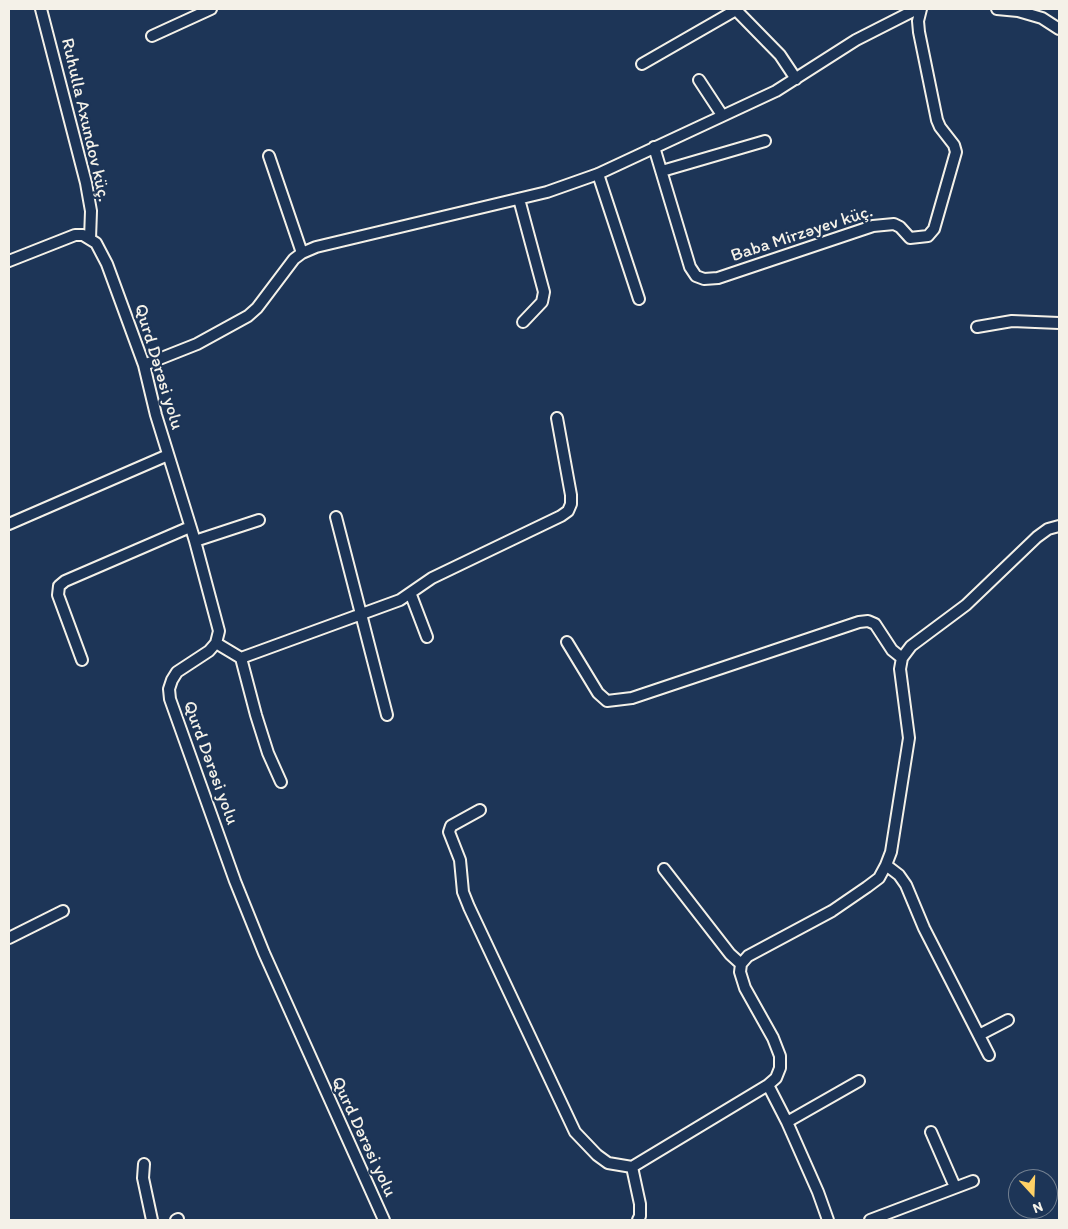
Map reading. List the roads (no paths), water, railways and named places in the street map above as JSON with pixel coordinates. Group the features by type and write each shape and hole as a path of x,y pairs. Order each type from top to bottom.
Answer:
{"street":[{"name":"Ruhulla Axundov küç.","path":"41,9 86,183 91,211 90,239"},
{"path":"152,36 211,9"},
{"path":"642,64 735,9 780,55 796,79"},
{"path":"144,365 197,344 248,316 257,308 294,259 302,253 316,247 519,199 598,174 796,79 856,40 917,9"},
{"name":"Baba Mirzəyev küç.","path":"654,147 690,267 696,276 704,279 718,278 873,226 894,224 900,227 910,238 928,236 934,229 956,152 954,145 943,132 937,120 919,32 918,21 921,9"},
{"path":"997,9 1018,11 1042,18 1059,29"},
{"path":"699,80 722,115"},
{"path":"662,171 765,141"},
{"path":"268,156 302,253"},
{"path":"598,174 639,300"},
{"path":"519,199 544,292 542,302 523,322"},
{"path":"9,261 75,235 90,239"},
{"name":"Qurd Dərəsi yolu","path":"90,239 96,243 107,264 144,365 219,631 216,643 209,651 177,672 169,688 170,699 235,880 264,953 384,1220"},
{"path":"977,326 1012,321 1059,323"},
{"path":"241,658 411,595 432,578 568,511 571,504 570,495 556,418"},
{"path":"9,524 168,455"},
{"path":"336,517 387,715"},
{"path":"195,541 259,520"},
{"path":"480,810 451,826 449,832 460,860 463,892 469,907 575,1132 597,1155 608,1163 632,1167 768,1085 776,1078 780,1068 780,1056 773,1038 745,988 740,972 741,964 748,956 832,911 879,878 892,852 909,738 900,669 902,658 911,646 966,604 1037,537 1048,529 1059,526"},
{"path":"82,660 58,595 60,586 65,581 190,527"},
{"path":"411,595 427,637"},
{"path":"567,642 598,693 607,702 632,698 859,622 868,621 874,624 892,650 902,658"},
{"path":"216,643 241,658 268,753 281,782"},
{"path":"886,865 899,875 906,885 924,928 989,1055"},
{"path":"664,869 730,954 741,964"},
{"path":"9,938 63,911"},
{"path":"979,1035 1008,1020"},
{"path":"787,1122 859,1081"},
{"path":"768,1085 787,1122 818,1192 828,1220"},
{"path":"931,1132 955,1187"},
{"path":"144,1164 143,1178 152,1220"},
{"path":"632,1167 633,1181 640,1204 638,1220"},
{"path":"870,1220 973,1181"}]}
